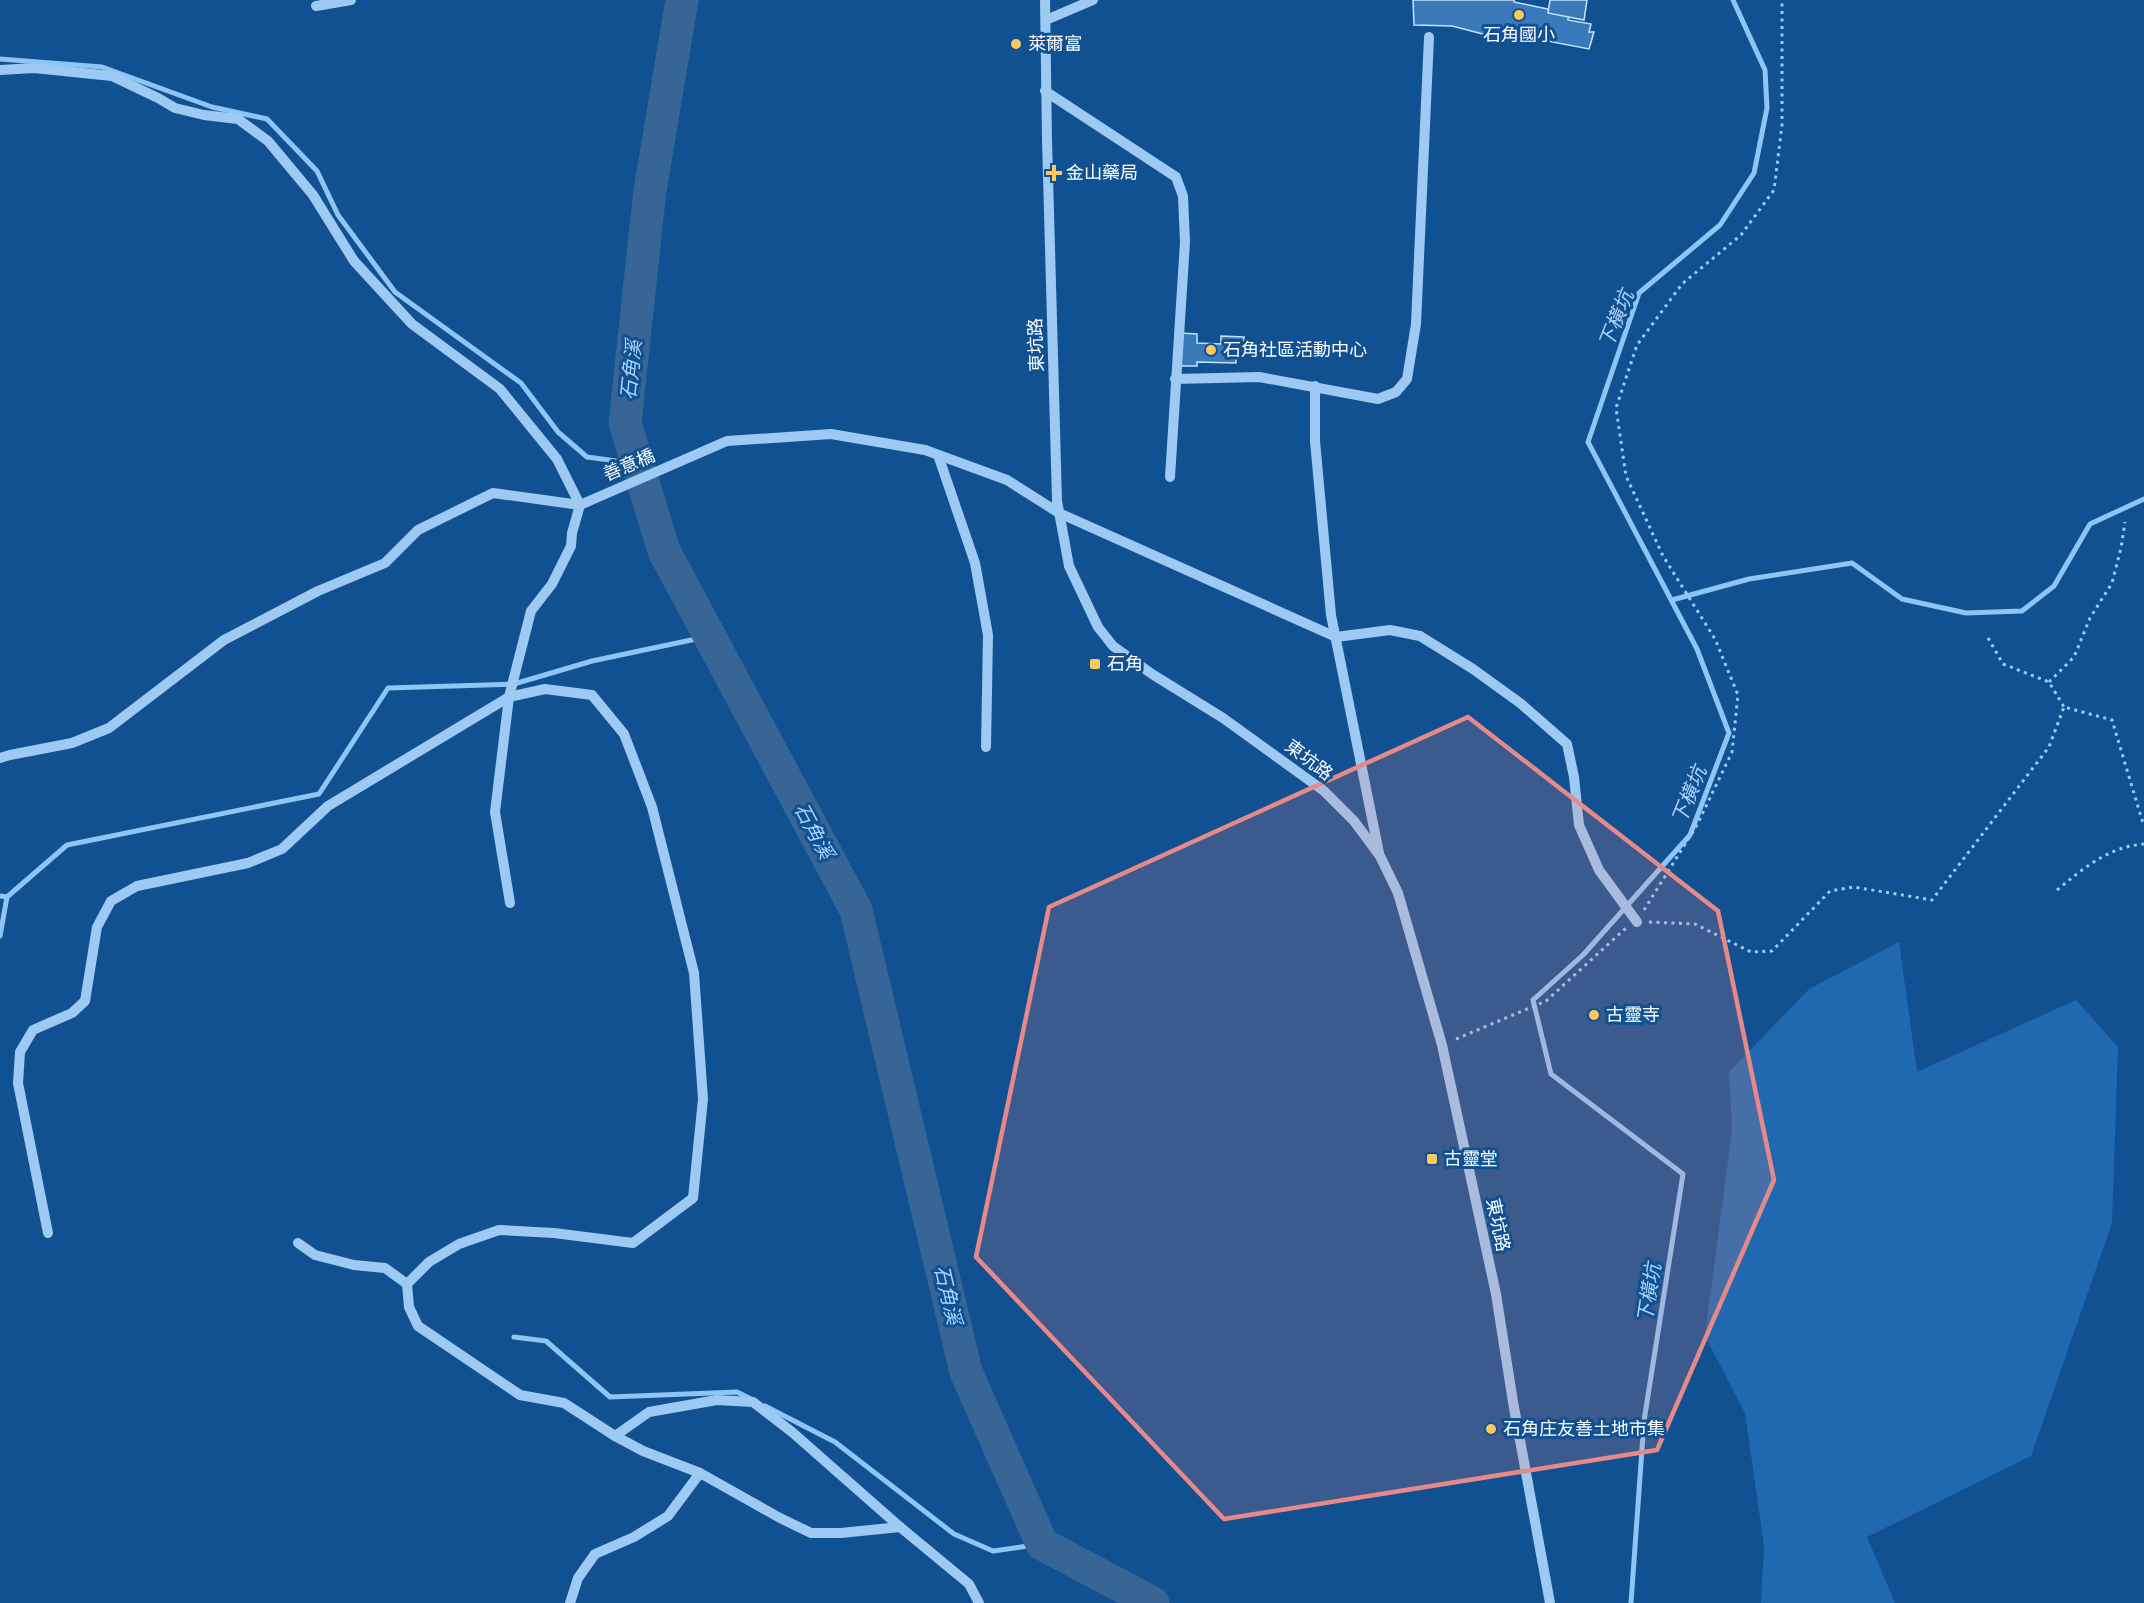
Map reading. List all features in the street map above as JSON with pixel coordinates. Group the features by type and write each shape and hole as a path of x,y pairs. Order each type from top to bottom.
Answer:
{"street":[{"path":"316,6 351,0"},
{"name":"東坑路","path":"1045,0 1057,501 1069,566 1098,627 1113,646 1152,674 1223,718 1324,791 1354,821 1380,856 1398,893 1442,1045 1496,1294 1513,1402 1550,1603"},
{"path":"1046,20 1093,0"},
{"path":"1175,379 1259,377 1378,399 1396,392 1407,379 1416,324 1429,37"},
{"path":"0,70 34,68 112,76 175,108 204,115 238,119 268,141 313,195 354,261 412,324 500,389 557,459 580,505 572,533 571,546 552,584 531,611 509,697 495,812 510,903"},
{"path":"1046,92 1176,177 1183,196 1185,242 1170,477"},
{"path":"1315,386 1315,441 1331,615 1380,856"},
{"name":"善意橋","path":"580,505 727,441 831,434 925,450 1007,480 1059,513 1336,637"},
{"path":"938,455 975,563 988,635 986,747"},
{"path":"0,758 72,743 109,728 224,640 318,591 385,563 418,530 493,493 580,505"},
{"path":"1336,637 1390,630 1420,636 1473,669 1520,703 1567,744 1574,777 1579,825 1599,870 1635,920"},
{"path":"48,1233 18,1083 20,1052 33,1030 72,1013 85,1000 97,927 111,901 137,886 248,863 282,849 328,806 509,697 545,689 592,695 624,734 652,807 694,973 703,1099 693,1198 633,1243 554,1233 499,1230 459,1244 429,1262 407,1284 409,1307 418,1326 520,1395 564,1403 615,1436 700,1473 811,1533 841,1533 900,1527"},
{"path":"298,1243 315,1255 354,1265 384,1268 407,1284"},
{"path":"615,1436 649,1412 717,1400 753,1402 792,1432 969,1584 979,1603"},
{"path":"570,1603 578,1578 595,1554 634,1537 668,1516 700,1473"}],"path":[{"path":"1442,1045 1546,1001 1635,920 1697,825 1732,752 1738,694 1715,639 1663,556 1626,476 1616,408 1636,345 1682,284 1741,235 1774,190 1782,125 1782,0"},
{"path":"2049,682 2074,657 2090,618 2112,583 2125,522"},
{"path":"1988,638 2003,664 2049,682 2064,707 2112,720 2144,822"},
{"path":"1635,920 1695,924 1751,952 1772,951 1830,891 1854,887 1932,900 2049,747 2064,707"},
{"path":"2057,890 2086,866 2126,846 2144,844"}],"highlighted area":[{"path":"1468,717 1718,911 1774,1180 1657,1450 1224,1519 976,1257 1049,907"}],"shaded area":[{"path":"1899,942 1917,1072 2076,1000 2118,1047 2112,1223 2031,1456 1867,1537 1895,1603 1761,1603 1764,1546 1745,1413 1705,1336 1732,1130 1729,1072 1809,989"}],"building":[{"path":"1413,0 1514,0 1514,2 1557,11 1558,4 1569,6 1568,20 1591,24 1589,32 1594,32 1589,49 1511,34 1510,41 1452,26 1414,25"},
{"path":"1550,0 1587,0 1584,20 1548,13"},
{"name":"石角社區活動中心","path":"1180,333 1197,334 1197,343 1221,344 1221,336 1244,337 1243,356 1236,356 1236,363 1197,362 1197,366 1179,366"}],"waterway":[{"name":"石角溪","path":"682,0 650,190 625,423 664,551 856,910 966,1372 1042,1544 1153,1603"},
{"name":"下橫坑","path":"1631,1603 1644,1421 1683,1174 1551,1074 1533,1000 1583,955 1690,835 1729,733 1697,649 1588,442 1639,293 1720,225 1754,173 1767,108 1765,70 1733,0"},
{"path":"0,59 102,67 212,107 267,119 317,171 338,215 395,292 521,383 558,432 587,457 638,464"},
{"path":"1672,600 1749,579 1852,563 1902,599 1966,613 2022,611 2054,586 2090,524 2144,499"},
{"path":"0,896 7,897 67,845 319,794 388,688 514,684 592,661 710,636"},
{"path":"0,936 7,897"},
{"path":"514,1337 546,1341 610,1397 737,1392 751,1399"},
{"path":"765,1406 835,1442 954,1534 993,1551 1042,1544"}],"place":[{"name":"石角國小","path":"1519,15"},
{"name":"萊爾富","path":"1016,44"},
{"name":"金山藥局","path":"1054,173"},
{"name":"石角社區活動中心","path":"1211,350"},
{"name":"石角","path":"1095,664"},
{"name":"古靈寺","path":"1594,1015"},
{"name":"古靈堂","path":"1432,1159"},
{"name":"石角庄友善土地市集","path":"1491,1429"}]}
